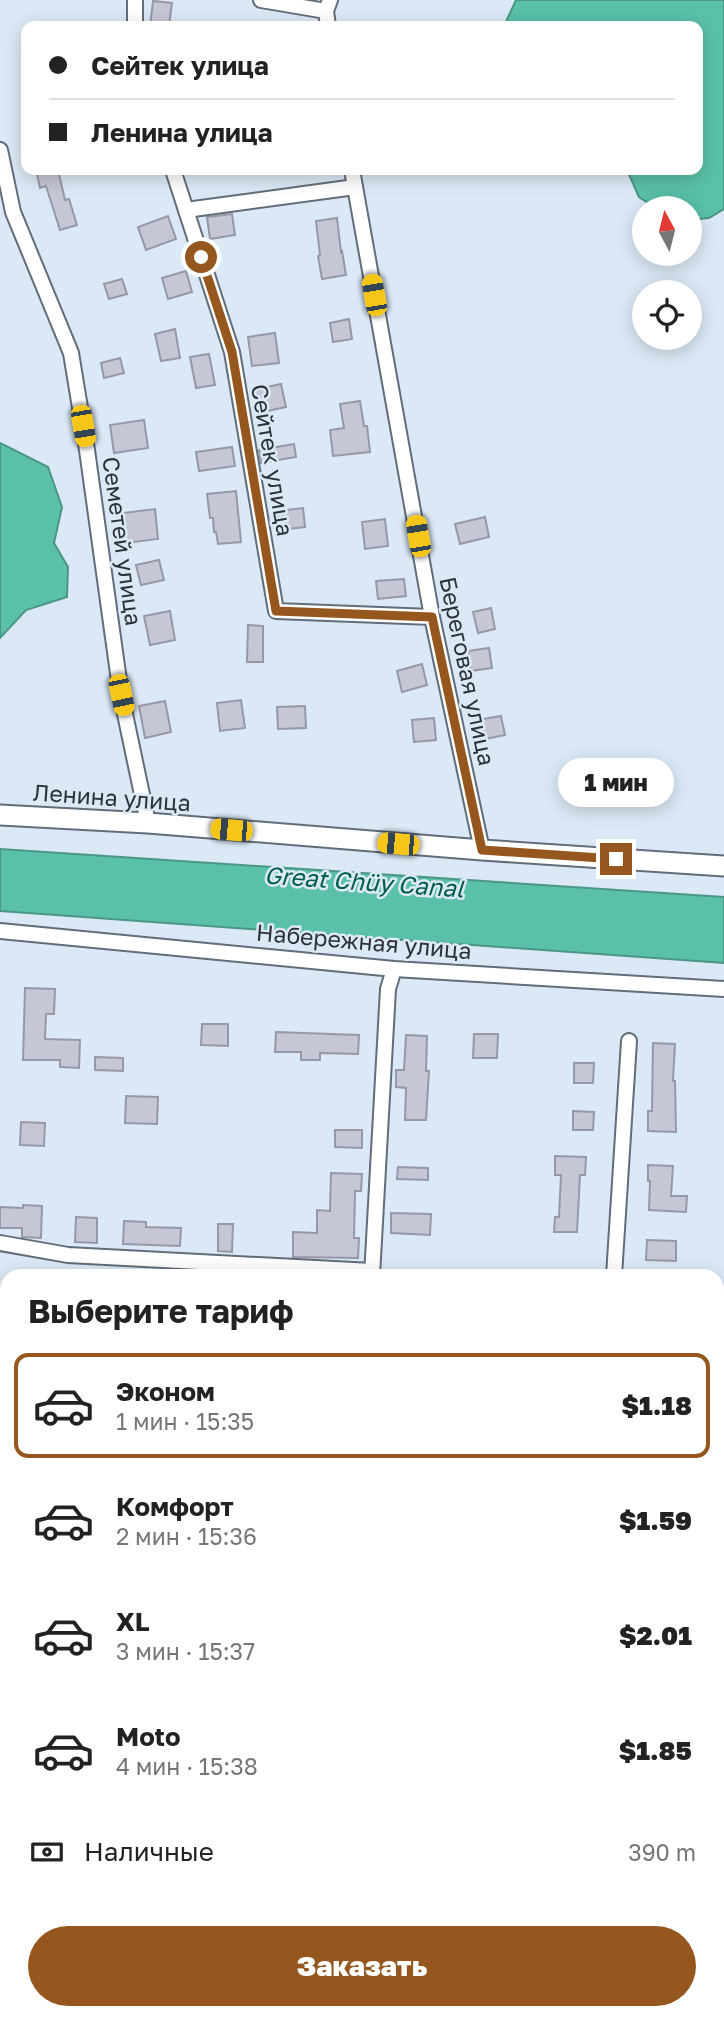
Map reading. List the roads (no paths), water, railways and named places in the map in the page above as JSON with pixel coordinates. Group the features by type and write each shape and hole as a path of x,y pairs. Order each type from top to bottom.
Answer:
{"street":[{"path":"135,0 135,21"},
{"path":"261,0 328,6"},
{"name":"Семетей улица","path":"0,150 13,212 71,353 121,695 148,823"},
{"name":"Сейтек улица","path":"175,175 232,352 276,611 432,617"},
{"name":"Береговая улица","path":"353,175 432,617 482,850"},
{"path":"186,210 355,187"},
{"name":"Ленина улица","path":"0,815 148,823 724,866"},
{"name":"Набережная улица","path":"0,931 394,969 724,989"},
{"path":"372,1269 388,989 394,969"},
{"path":"614,1269 629,1041"},
{"path":"0,1243 68,1255 304,1269"}],"water":[{"path":"516,0 724,0 724,209 709,218 702,219 702,196 639,196 629,175 703,175 703,21 506,21"},
{"path":"0,443 48,467 62,507 54,543 68,567 67,597 26,610 0,638"},
{"name":"Great Chüy Canal","path":"0,849 724,897 724,963 0,911"}]}
